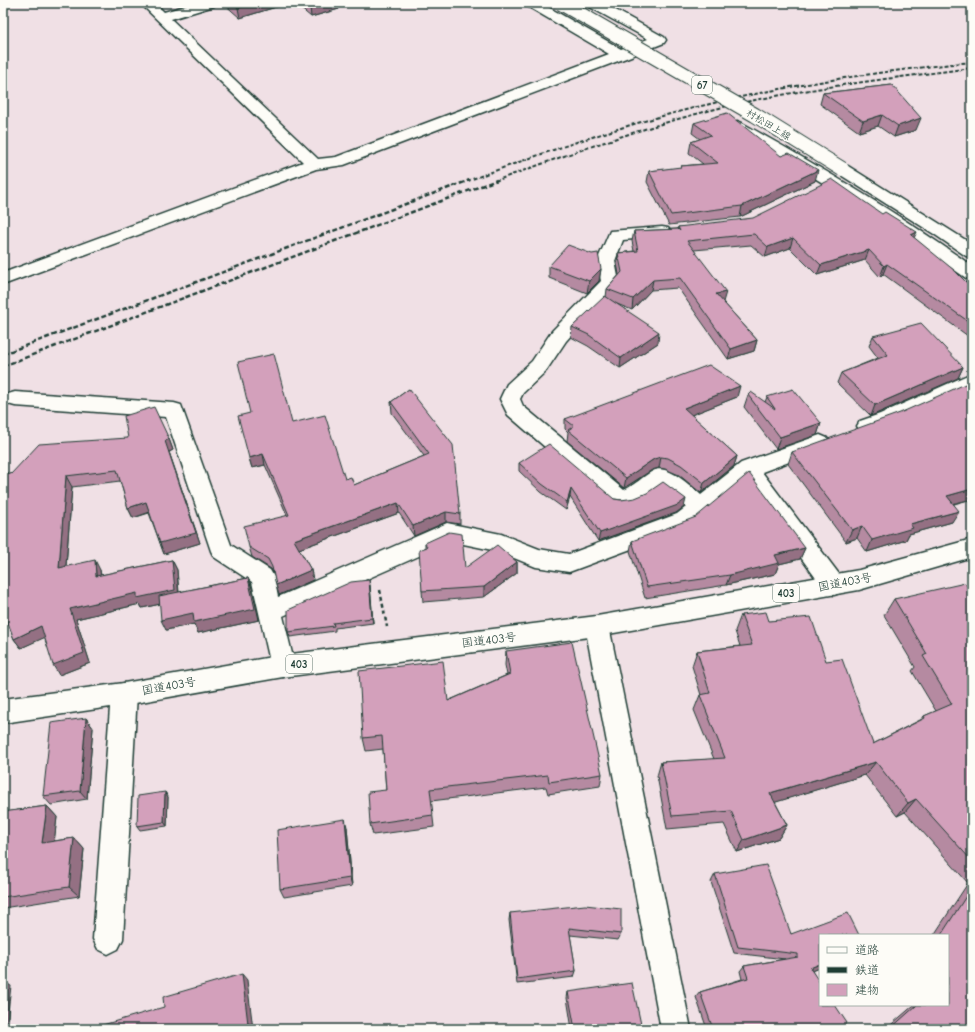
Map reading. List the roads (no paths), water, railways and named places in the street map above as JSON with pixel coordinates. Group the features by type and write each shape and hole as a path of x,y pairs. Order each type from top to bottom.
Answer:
{"main road":[{"path":"147,3 314,164"},
{"path":"162,17 209,3"},
{"path":"532,3 620,55"},
{"name":"村松田上線","path":"561,3 755,115 837,175 940,230 972,252"},
{"path":"3,279 314,164 338,162 659,40 593,3"},
{"path":"737,126 837,175 972,274"},
{"path":"811,191 837,175"},
{"path":"675,231 652,234 616,235 606,261 610,282 559,336 539,366 514,389 510,399 515,410 622,500 641,492 661,476 701,506"},
{"path":"270,611 375,566 448,532 501,543 536,558 569,562 685,520 748,469 887,419 972,380"},
{"path":"15,400 174,410 222,551 262,577 283,666"},
{"path":"748,469 834,584"},
{"name":"国道403号","path":"3,711 124,694 283,666 597,626 859,580 972,548"},
{"path":"597,626 676,1029"},
{"path":"108,939 124,694"}],"railway":[{"path":"467,181 544,153 648,120 748,95 860,76 972,62"},
{"path":"495,181 645,129 736,104 824,88 972,68"},
{"path":"3,354 470,180"},
{"path":"3,366 497,180"}]}
